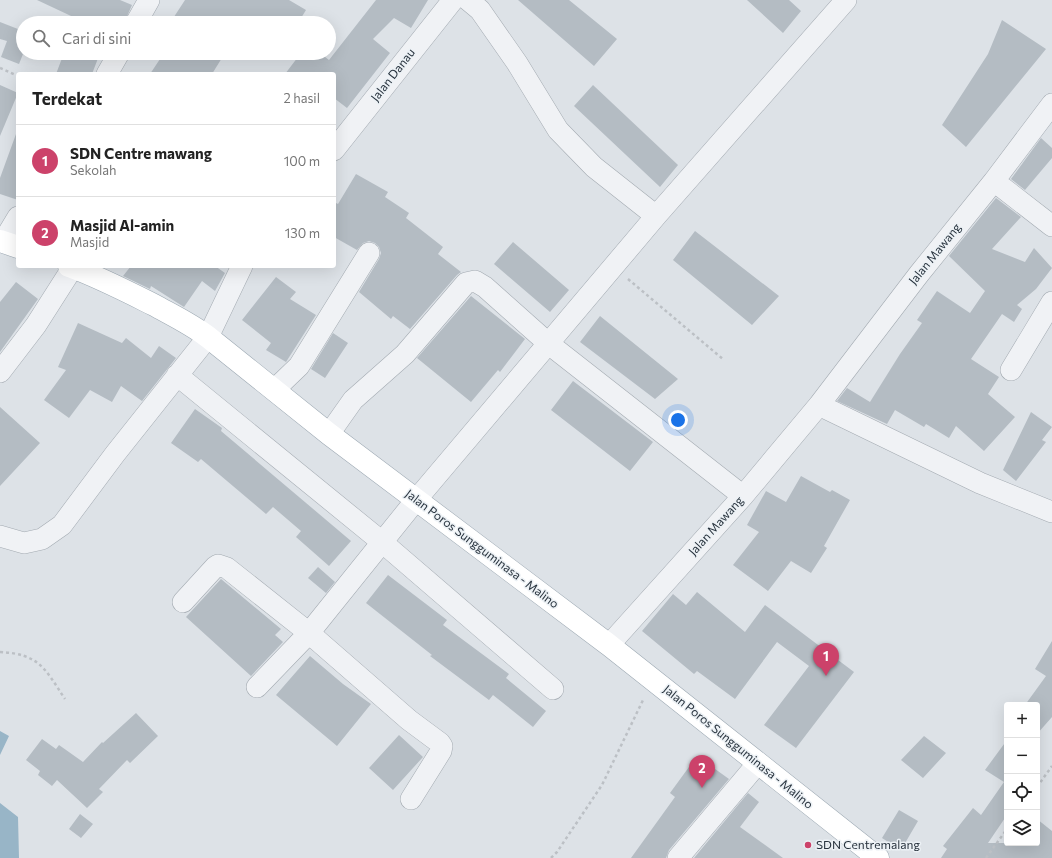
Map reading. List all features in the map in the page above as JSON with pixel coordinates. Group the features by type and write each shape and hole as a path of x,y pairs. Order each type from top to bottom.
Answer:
{"main road":[{"name":"Jalan Poros Sungguminasa - Malino","path":"74,268 96,276 137,297 194,327 208,337 329,434 653,679 878,858"}],"street":[{"path":"140,16 149,0"},
{"path":"468,0 480,10 505,46 558,130 594,167 656,216"},
{"path":"257,687 309,633 416,500 656,216 846,0"},
{"name":"Jalan Danau","path":"336,147 447,2"},
{"path":"108,72 115,60"},
{"name":"Jalan Mawang","path":"609,645 743,496 819,405 919,274 994,182 1052,104"},
{"path":"994,182 1052,226"},
{"path":"7,243 16,222"},
{"path":"274,390 299,366 369,253"},
{"path":"0,372 36,325 70,268"},
{"path":"0,536 24,543 42,539 62,525 115,454 208,337 241,268"},
{"path":"329,434 353,400 405,354 469,281 485,287 549,344 743,496"},
{"path":"1011,370 1052,302"},
{"path":"177,375 382,542 554,689"},
{"path":"819,405 980,483 1052,512"},
{"path":"183,602 210,571 218,565 227,568 309,633 409,720 440,743 442,746 441,751 411,799"},
{"path":"678,858 758,763"}],"path":[{"path":"0,68 16,75"},
{"path":"613,267 724,360"},
{"path":"0,652 17,652 38,662 65,699"},
{"path":"551,858 557,852 602,785 653,679"},
{"path":"1040,784 1052,766"},
{"path":"986,858 1004,833"}],"water":[{"path":"0,731 9,736 0,755"},
{"path":"0,803 18,817 19,858 0,858"}],"building":[{"path":"37,0 120,0 132,5 127,16 71,16"},
{"path":"185,0 289,0 306,10 302,16 175,16"},
{"path":"376,0 428,0 411,28 394,18 373,39 390,53 347,108 336,100 336,72 287,72 296,60 336,60 336,51"},
{"path":"518,0 569,0 617,39 594,66"},
{"path":"747,0 789,0 801,11 783,33"},
{"path":"1002,20 1046,49 966,147 942,125 988,54"},
{"path":"0,22 16,28 16,60 21,60 19,64 1,57 7,41 0,39"},
{"path":"61,60 97,60 93,72 57,72"},
{"path":"159,60 221,60 213,72 151,72"},
{"path":"0,85 16,92 16,98 0,136"},
{"path":"593,85 678,165 660,187 574,106"},
{"path":"16,134 16,199 0,194 0,178"},
{"path":"1041,138 1052,148 1052,158 1025,190 1011,179"},
{"path":"356,174 388,192 385,197 409,213 406,218 443,247 438,254 461,272 410,329 393,316 391,319 359,292 379,259 381,253 379,247 375,243 369,241 363,243 357,250 336,238 336,203 338,204"},
{"path":"996,198 1021,217 992,249 1025,262 1034,248 1052,268 1036,289 1017,305 1022,309 1014,322 1002,314 971,359 999,377 988,394 1015,417 984,451 956,426 949,438 926,424 924,427 895,410 887,424 837,401 847,388 870,402 900,354 922,323 917,320 937,291 970,313 985,291 949,256"},
{"path":"695,231 779,296 752,325 673,260"},
{"path":"513,242 569,290 550,312 494,264"},
{"path":"129,268 218,268 225,273 215,291 202,281 184,307 151,286 150,289 123,276"},
{"path":"276,277 296,292 290,299 316,315 286,362 266,350 271,343 242,320"},
{"path":"16,282 38,299 0,352 0,302"},
{"path":"471,296 525,339 500,372 498,370 471,402 417,358"},
{"path":"600,316 678,379 655,399 580,342"},
{"path":"78,323 122,343 126,338 151,358 159,346 176,358 142,401 121,386 112,402 90,390 69,418 44,400 66,370 58,367"},
{"path":"333,333 348,343 325,378 311,369"},
{"path":"573,381 653,442 630,471 551,410"},
{"path":"0,407 40,443 0,486"},
{"path":"195,409 222,428 221,431 351,541 329,566 296,537 301,531 273,507 266,514 201,459 198,462 171,443"},
{"path":"1031,412 1052,427 1042,440 1046,442 1016,481 1003,470"},
{"path":"801,476 830,492 832,490 850,500 824,546 827,548 811,573 791,561 768,591 733,565 759,532 747,525 766,491 786,502"},
{"path":"318,567 335,582 326,593 308,578"},
{"path":"388,575 447,620 443,625 509,674 506,678 546,711 533,727 493,695 489,700 430,656 432,655 366,603"},
{"path":"221,579 281,629 275,635 283,642 251,676 186,617"},
{"path":"697,592 745,632 765,605 854,672 796,748 764,725 809,666 777,642 735,699 697,671 694,674 642,631 673,594 686,605"},
{"path":"1052,641 1052,717 1040,731 1040,702 1027,702 1046,676 1035,669"},
{"path":"310,656 343,684 371,704 337,746 276,695"},
{"path":"136,713 158,736 130,763 127,760 99,789 103,792 87,808 57,780 52,786 38,775 40,771 26,760 42,739 56,749 59,745 83,762 102,742 103,743"},
{"path":"399,735 423,757 393,790 369,768"},
{"path":"924,736 946,753 923,778 901,760"},
{"path":"1004,744 1004,782 985,770"},
{"path":"697,756 729,779 669,850 666,858 631,858 675,797 670,793"},
{"path":"1004,782 1004,819 988,843 1004,843 1004,846 1040,846 1040,821 1052,831 1052,858 941,858 947,849 943,846 973,808 981,815"},
{"path":"748,793 759,802 740,827 783,858 694,858"},
{"path":"899,810 918,821 901,850 882,838"},
{"path":"80,814 93,824 81,838 69,829"}],"place":[{"name":"SDN Centre mawang","path":"826,676"},
{"name":"Masjid Al-amin","path":"702,788"},
{"name":"SDN Centremalang","path":"808,845"}]}
